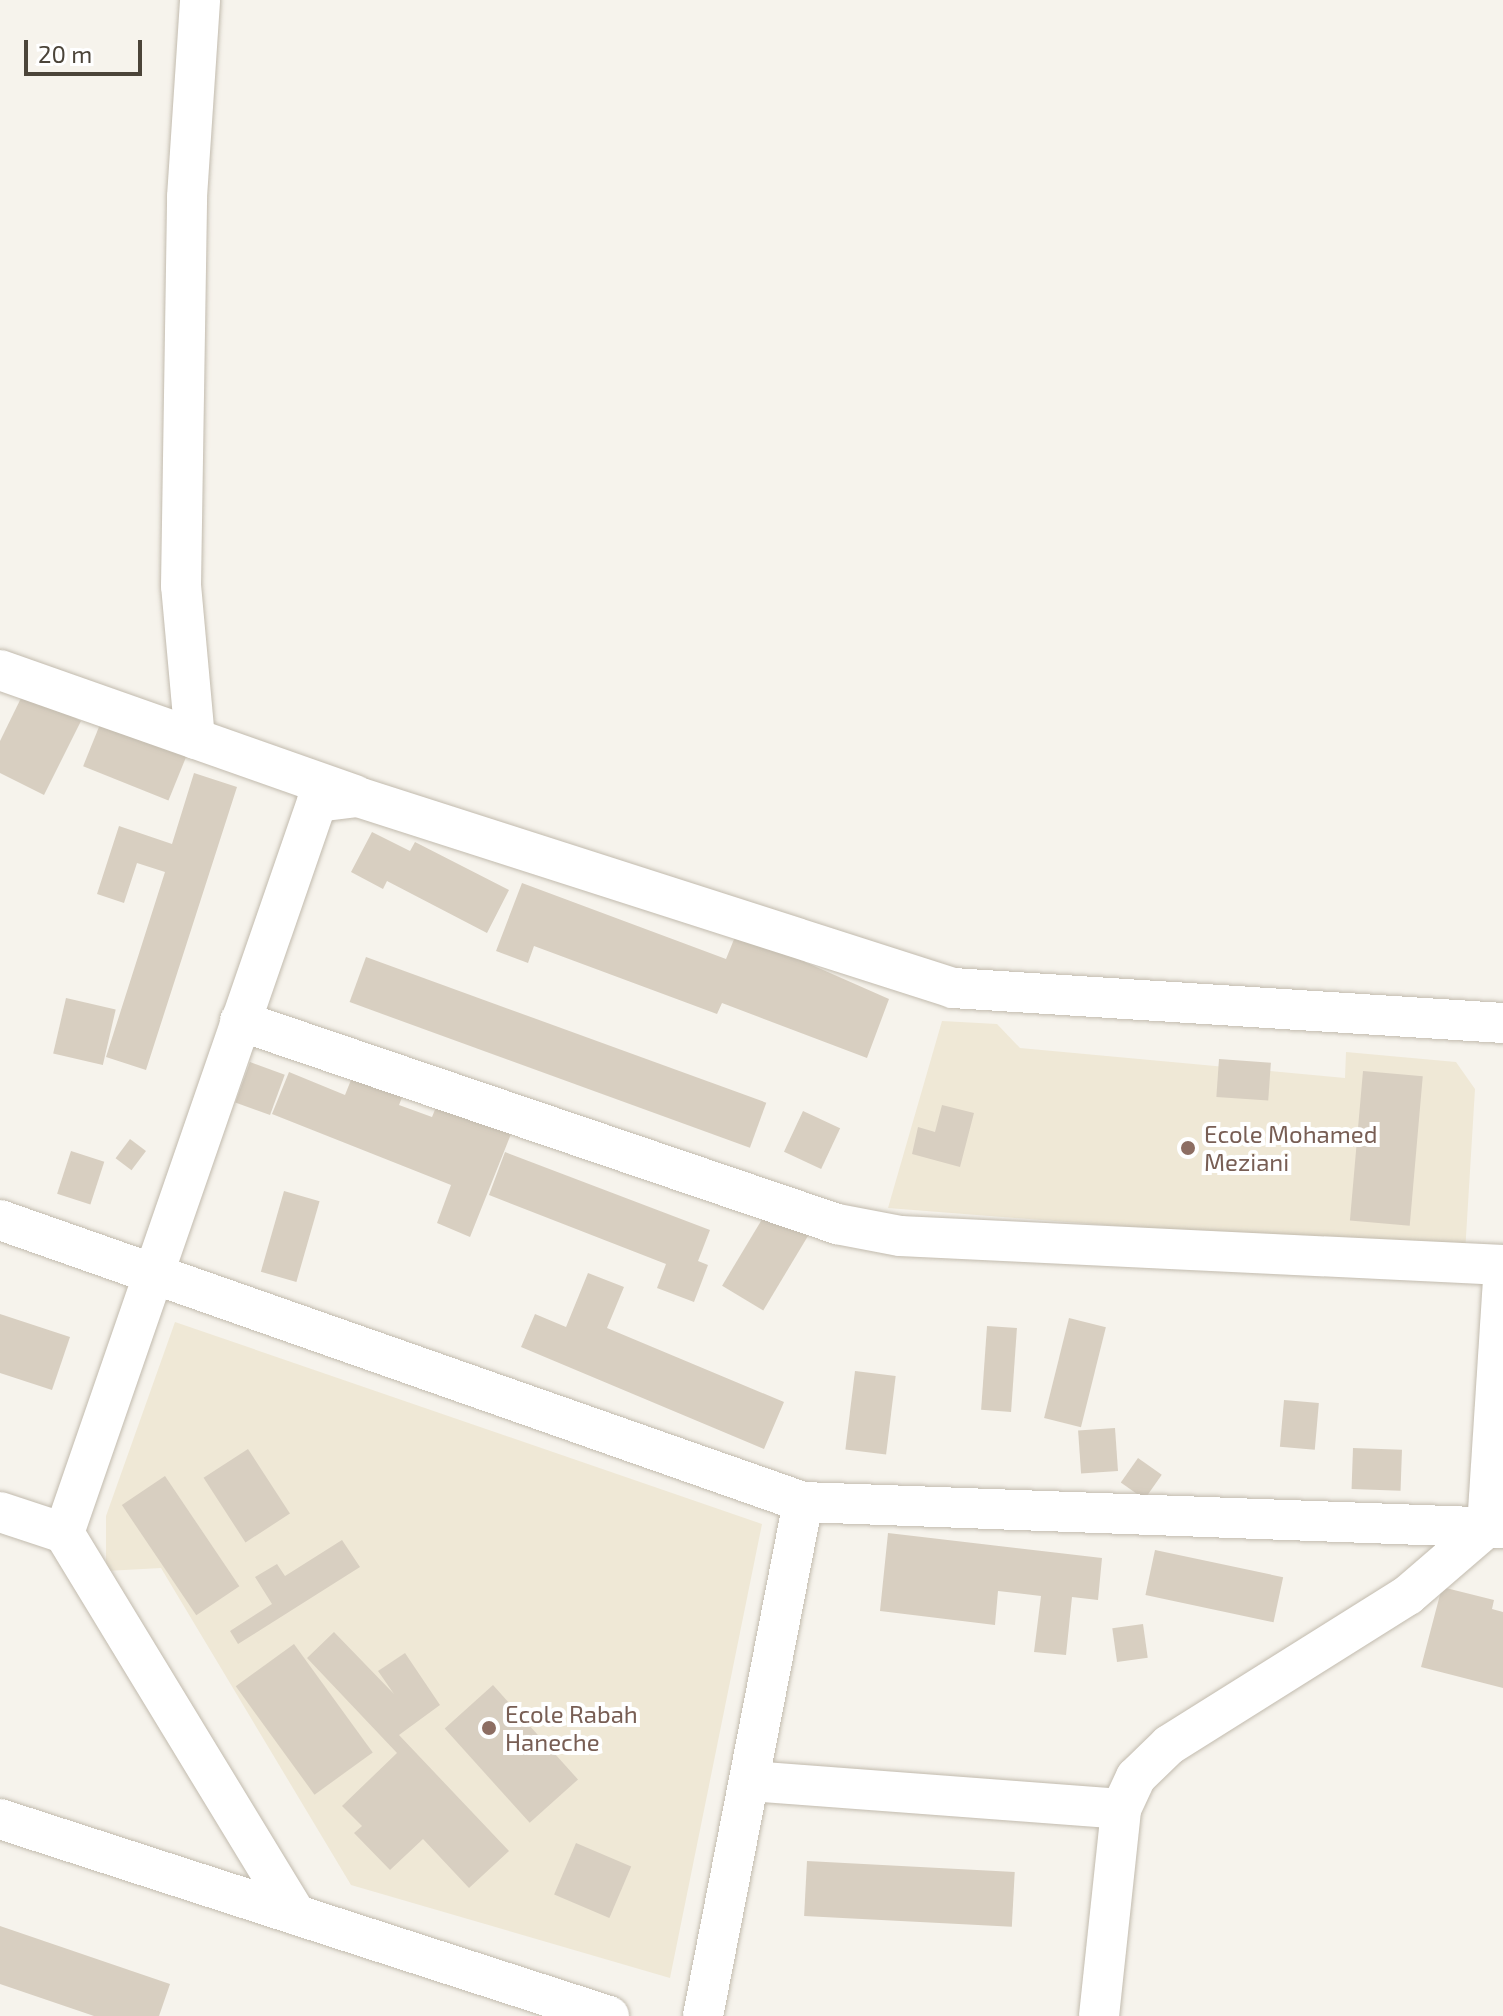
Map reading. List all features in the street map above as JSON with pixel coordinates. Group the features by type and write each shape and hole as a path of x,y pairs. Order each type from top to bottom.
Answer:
{"street":[{"path":"195,739 181,586 187,197 200,0"},
{"path":"0,670 358,797 953,988 1503,1023"},
{"path":"64,1533 317,802 358,797"},
{"path":"240,1021 837,1224 900,1236 1503,1265"},
{"path":"0,1220 156,1270 803,1502 1495,1528"},
{"path":"1495,1528 1503,1280"},
{"path":"703,2016 803,1502"},
{"path":"0,1512 64,1533 296,1915"},
{"path":"1099,2016 1121,1809 1136,1777 1169,1745 1408,1595 1495,1528"},
{"path":"750,1781 1121,1809"},
{"path":"0,1819 609,2016"}],"shaded area":[{"name":"Ecole Mohamed Meziani","path":"942,1021 997,1024 1020,1048 1345,1078 1346,1052 1456,1062 1475,1089 1465,1253 888,1208"},
{"name":"Ecole Rabah Haneche","path":"175,1322 762,1524 670,1978 351,1885 161,1568 106,1571 106,1516"}],"building":[{"path":"24,692 81,721 44,795 0,773 0,741"},
{"path":"103,717 188,751 168,801 83,766"},
{"path":"194,773 237,787 146,1070 106,1057 165,872 137,863 124,903 97,894 119,826 172,844"},
{"path":"372,832 410,851 415,842 509,890 487,933 387,881 383,889 351,872"},
{"path":"522,883 726,959 737,932 889,999 867,1058 722,1003 717,1014 534,946 528,963 496,951"},
{"path":"366,957 766,1103 750,1148 350,1002"},
{"path":"66,998 116,1009 103,1065 53,1054"},
{"path":"1219,1059 1271,1063 1268,1101 1216,1097"},
{"path":"250,1062 285,1075 270,1115 235,1102"},
{"path":"355,1070 405,1090 399,1105 432,1117 439,1100 513,1129 470,1237 437,1223 451,1185 272,1114 289,1072 345,1095"},
{"path":"1363,1071 1423,1076 1410,1226 1350,1220"},
{"path":"942,1105 974,1113 960,1167 912,1154 918,1127 935,1132"},
{"path":"803,1111 840,1128 821,1169 784,1152"},
{"path":"130,1139 146,1151 132,1170 116,1158"},
{"path":"71,1151 104,1162 90,1205 57,1194"},
{"path":"505,1152 710,1230 698,1261 708,1265 694,1302 657,1288 666,1264 489,1195"},
{"path":"284,1191 320,1201 296,1282 261,1272"},
{"path":"770,1206 811,1231 763,1310 722,1286"},
{"path":"588,1273 624,1287 607,1328 784,1402 764,1449 521,1347 535,1314 566,1327"},
{"path":"0,1314 70,1337 52,1390 0,1373"},
{"path":"1069,1318 1106,1327 1081,1427 1044,1418"},
{"path":"987,1326 1017,1328 1011,1412 981,1410"},
{"path":"855,1371 896,1376 886,1454 845,1449"},
{"path":"1284,1400 1319,1403 1315,1450 1280,1447"},
{"path":"1115,1428 1118,1471 1081,1473 1078,1431"},
{"path":"1353,1448 1402,1450 1401,1491 1352,1489"},
{"path":"248,1449 290,1514 245,1542 204,1478"},
{"path":"1138,1458 1162,1475 1145,1499 1121,1483"},
{"path":"165,1476 239,1586 196,1615 122,1505"},
{"path":"888,1533 1102,1558 1098,1600 1072,1597 1066,1655 1034,1652 1041,1596 998,1591 995,1625 880,1611"},
{"path":"342,1540 360,1567 238,1644 230,1631 272,1604 255,1577 277,1564 285,1576"},
{"path":"1155,1550 1283,1577 1274,1622 1145,1595"},
{"path":"1442,1587 1494,1600 1492,1609 1503,1612 1503,1688 1421,1667"},
{"path":"1143,1624 1148,1658 1117,1662 1112,1628"},
{"path":"334,1632 394,1694 378,1671 405,1653 440,1705 399,1735 509,1851 469,1888 423,1839 390,1870 354,1833 362,1826 342,1806 397,1753 307,1658"},
{"path":"294,1644 373,1752 315,1795 236,1686"},
{"path":"493,1685 578,1779 530,1823 445,1728"},
{"path":"576,1843 631,1866 609,1918 554,1895"},
{"path":"807,1861 1015,1872 1012,1927 804,1916"},
{"path":"0,1926 170,1984 159,2016 94,2016 0,1984"}],"place":[{"name":"Ecole Mohamed Meziani","path":"1188,1148"},
{"name":"Ecole Rabah Haneche","path":"489,1728"}]}
